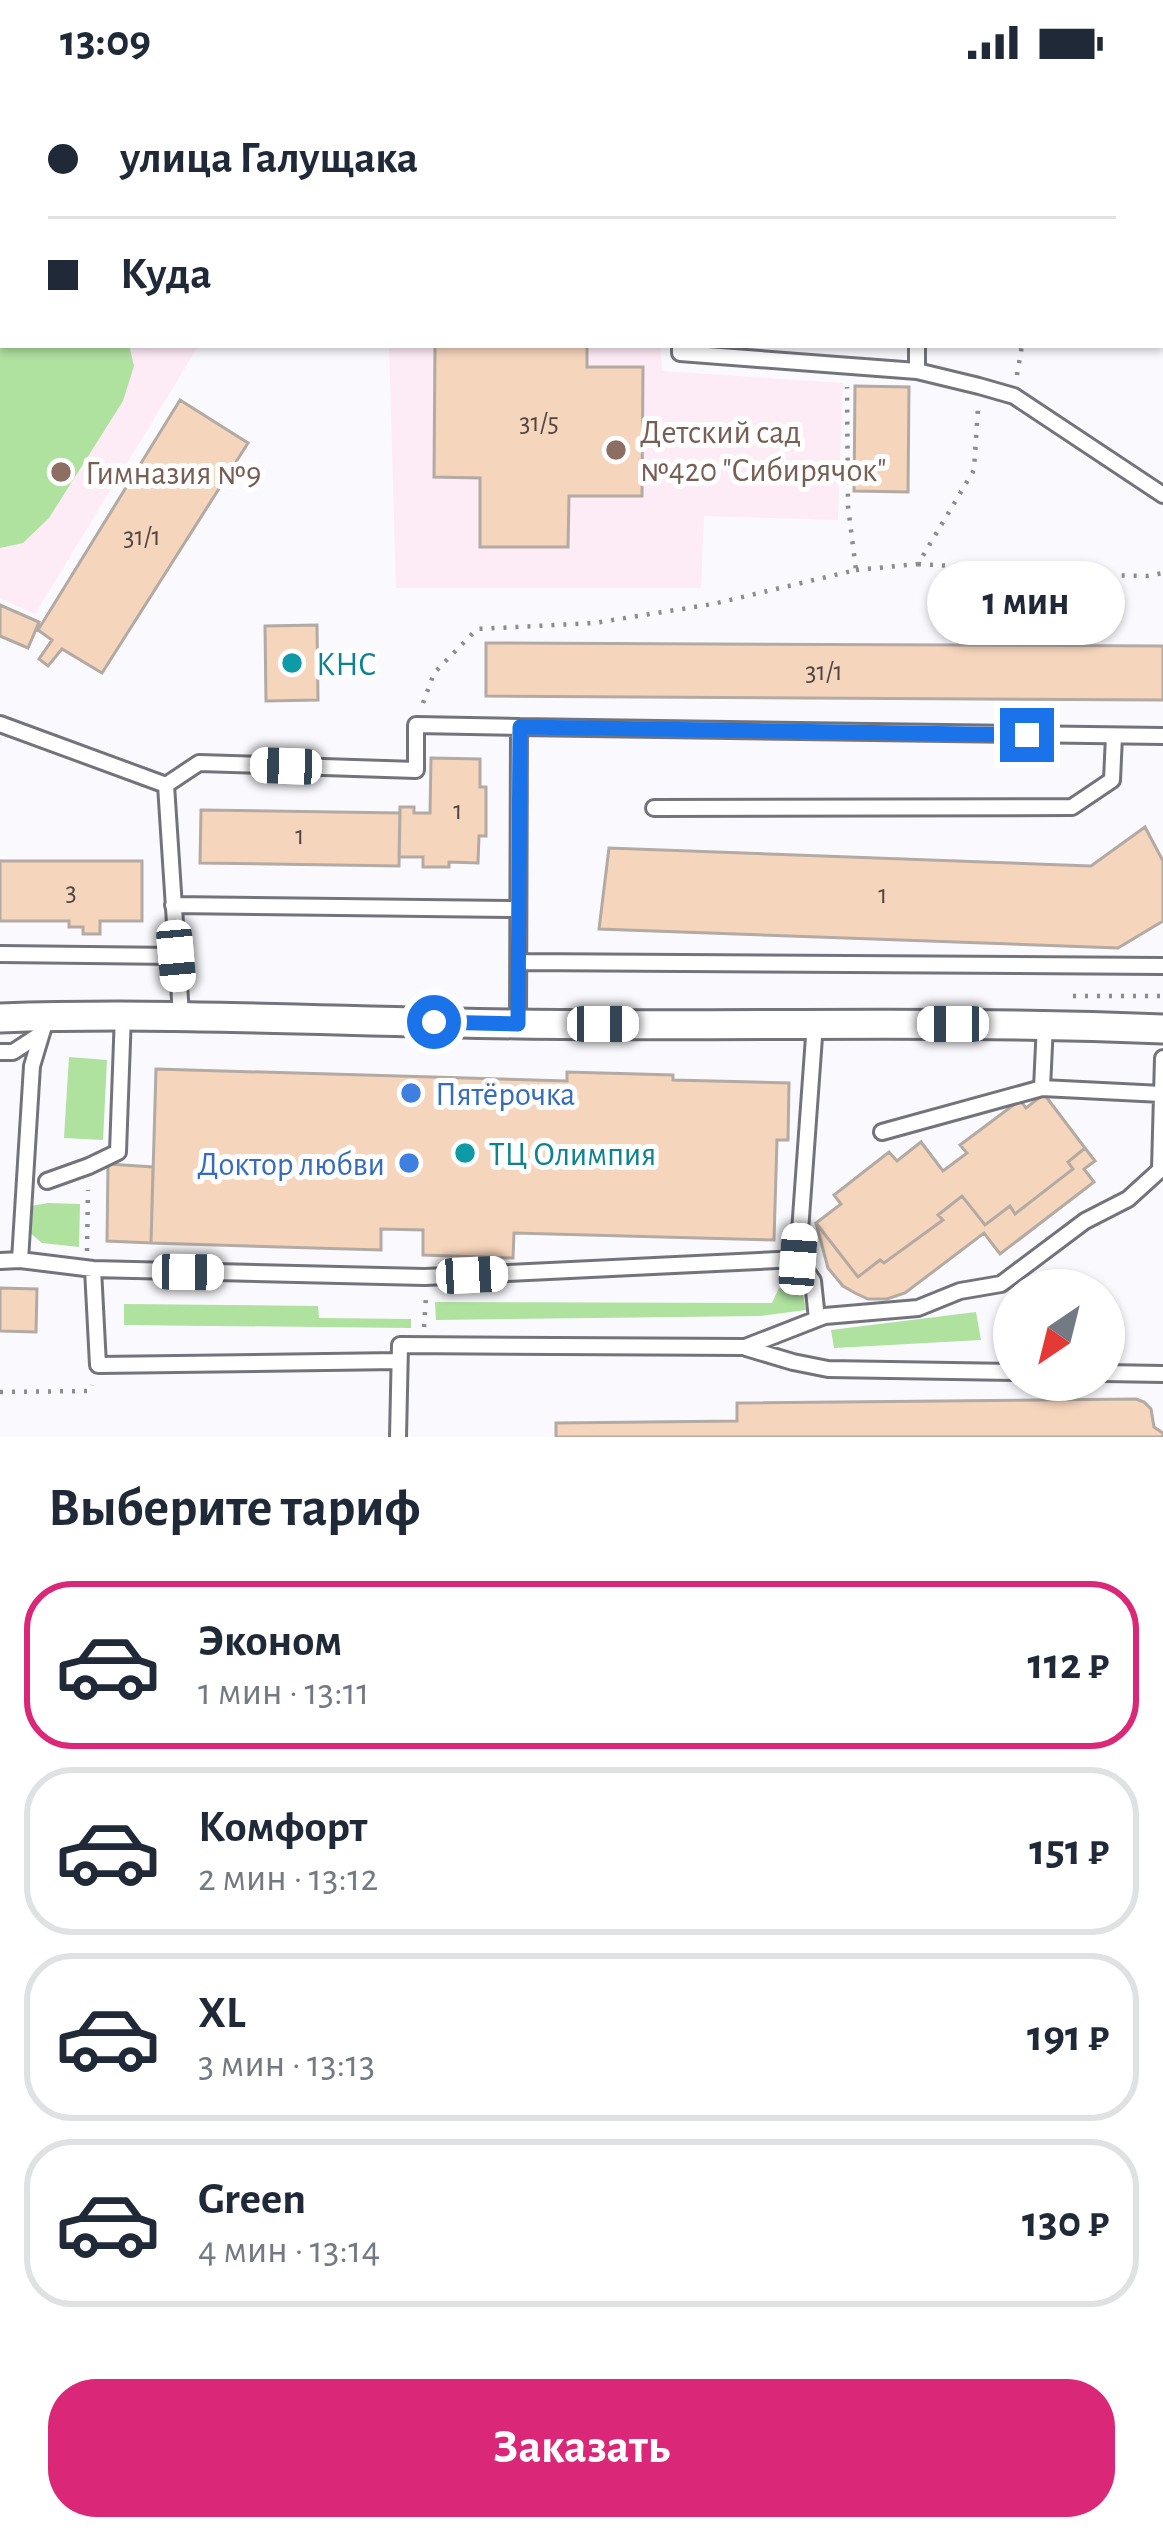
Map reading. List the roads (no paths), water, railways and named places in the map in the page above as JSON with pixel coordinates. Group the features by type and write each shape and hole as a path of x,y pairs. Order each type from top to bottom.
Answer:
{"street":[{"path":"0,1018 45,1025 122,1014 518,1024 1045,1024 1163,1029"}],"lane":[{"path":"680,348 680,352 916,371 1014,396 1163,495"},
{"path":"916,371 917,348"},
{"path":"0,724 166,785"},
{"path":"166,785 199,763 416,770 416,725 1163,736"},
{"path":"518,1024 520,727"},
{"path":"654,808 1072,807 1112,780 1114,736"},
{"path":"166,785 181,1015"},
{"path":"173,905 517,909"},
{"path":"0,954 176,956"},
{"path":"519,962 1163,967"},
{"path":"46,1180 118,1152 122,1014"},
{"path":"814,1024 798,1259 813,1281 817,1319"},
{"path":"1042,1088 1045,1024"},
{"path":"0,1052 13,1052 45,1025"},
{"path":"20,1260 32,1066 45,1025"},
{"path":"745,1347 824,1316 918,1308 960,1291 1001,1284 1085,1220 1128,1199 1160,1170 1163,1058"},
{"path":"882,1132 1042,1088 1162,1094"},
{"path":"0,1261 93,1269 425,1277 798,1259"},
{"path":"93,1269 98,1365 398,1361"},
{"path":"398,1437 400,1345 745,1347 828,1369 993,1372"},
{"path":"1125,1373 1163,1374"}],"place":[{"name":"Детский сад №420 \"Сибирячок\"","path":"616,450"},
{"name":"Гимназия №9","path":"61,472"},
{"name":"КНС","path":"292,663"},
{"name":"Пятёрочка","path":"411,1093"},
{"name":"ТЦ Олимпия","path":"465,1153"},
{"name":"Доктор любви","path":"409,1163"}]}
